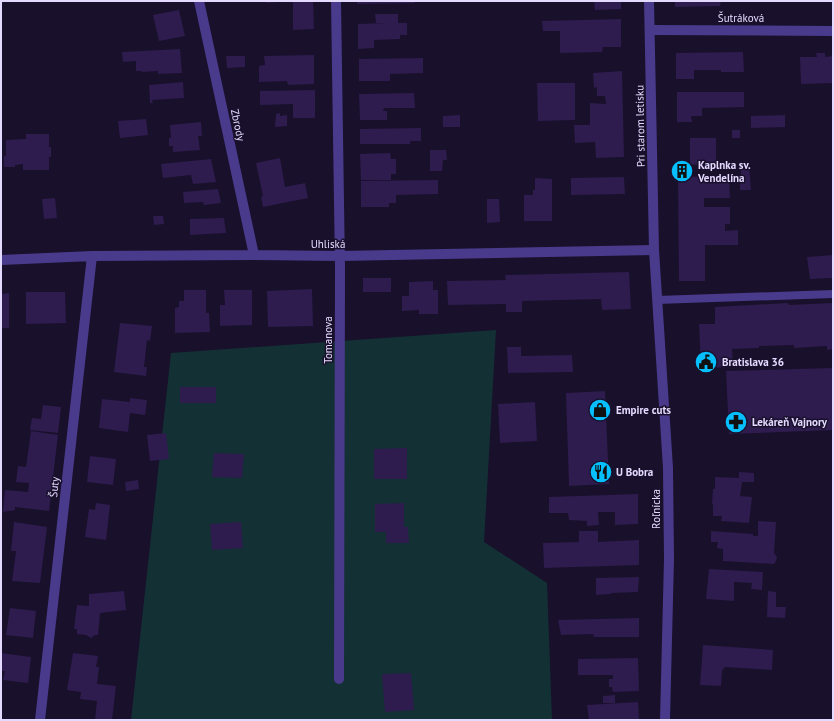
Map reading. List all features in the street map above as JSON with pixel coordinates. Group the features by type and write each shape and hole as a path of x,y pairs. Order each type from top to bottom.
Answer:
{"street":[{"name":"Zbrody","path":"199,1 254,255"},
{"name":"Tomanova","path":"336,1 340,256 339,679"},
{"name":"Pri starom letisku","path":"649,1 654,250"},
{"name":"Šutráková","path":"650,30 833,31"},
{"name":"Uhliská","path":"1,260 92,256 340,256 654,250"},
{"name":"Roľnícka","path":"654,250 668,468 669,559 665,720"},
{"name":"Šuty","path":"40,720 92,256"}],"lane":[{"path":"657,300 833,294"}],"green space":[{"path":"496,330 484,542 547,583 552,720 131,720 171,353"}],"building":[{"path":"266,1 278,1 278,2 266,3"},
{"path":"293,1 313,1 314,29 293,30"},
{"path":"357,1 415,1 415,3 357,4"},
{"path":"594,1 621,1 621,9 595,10"},
{"path":"675,1 721,1 720,6 675,7"},
{"path":"179,10 185,36 159,41 153,15"},
{"path":"375,14 398,14 398,23 407,23 407,35 400,35 400,39 374,40 374,48 358,49 358,24 387,23 376,23"},
{"path":"621,19 621,47 603,47 602,52 560,53 560,31 543,31 542,21"},
{"path":"180,49 182,73 158,74 158,71 136,71 136,61 123,62 122,52"},
{"path":"743,52 744,72 694,70 694,79 676,79 676,53"},
{"path":"816,53 825,53 825,57 833,56 833,83 801,84 800,57 817,57"},
{"path":"314,55 314,84 288,85 287,81 259,82 259,66 265,65 264,56"},
{"path":"226,56 245,56 245,67 227,68"},
{"path":"423,58 423,73 390,74 390,81 359,81 359,59"},
{"path":"622,71 624,157 596,158 595,142 575,143 574,125 590,125 590,103 606,104 605,96 597,96 597,87 594,88 593,73"},
{"path":"183,82 184,98 152,100 153,103 150,103 149,85"},
{"path":"537,83 575,83 575,120 538,121"},
{"path":"315,90 315,118 293,118 293,104 260,105 260,91"},
{"path":"677,92 744,92 744,107 702,108 702,116 691,116 692,122 677,122"},
{"path":"414,93 415,108 384,108 383,111 387,111 387,120 360,120 359,94"},
{"path":"280,113 280,116 287,115 287,126 275,127 276,114"},
{"path":"460,115 460,127 443,127 443,116"},
{"path":"785,115 785,127 751,128 751,116"},
{"path":"146,119 148,135 120,138 118,121"},
{"path":"201,122 202,136 198,136 200,150 173,152 173,146 169,146 169,138 171,138 170,125"},
{"path":"421,128 421,141 410,141 410,144 360,144 360,129"},
{"path":"732,130 740,130 740,138 732,138"},
{"path":"26,134 49,134 51,157 49,157 49,170 23,170 23,164 15,165 15,167 4,167 6,140 26,139"},
{"path":"690,138 716,138 716,170 701,170 702,164 690,165"},
{"path":"430,150 446,150 447,160 443,160 442,171 430,171"},
{"path":"390,153 391,159 396,159 396,174 391,174 391,180 361,180 360,154"},
{"path":"280,158 285,187 305,183 308,198 263,207 261,197 263,196 256,163"},
{"path":"211,159 216,182 193,184 191,175 163,178 161,164"},
{"path":"749,164 751,190 740,190 741,165"},
{"name":"Kaplnka sv. Vendelína","path":"679,167 686,167 686,174 679,174"},
{"path":"729,176 730,198 704,198 704,207 730,207 730,224 725,224 725,231 738,230 738,245 705,245 705,281 679,281 678,177"},
{"path":"624,177 625,194 571,195 571,178"},
{"path":"535,178 552,179 552,221 524,221 524,195 533,195 533,190 535,190"},
{"path":"438,180 438,194 396,195 396,203 389,203 389,207 361,207 361,181"},
{"path":"218,189 221,203 204,205 203,202 184,203 183,192"},
{"path":"55,198 57,218 44,219 42,199"},
{"path":"487,199 499,199 500,222 487,223"},
{"path":"153,216 163,216 164,224 154,225"},
{"path":"224,218 226,233 190,235 190,219"},
{"path":"833,255 833,278 810,279 807,257"},
{"path":"629,272 631,309 602,310 601,299 522,301 522,312 506,312 506,304 448,305 447,281 506,280 505,275"},
{"path":"363,278 391,278 391,292 363,292"},
{"path":"433,281 433,290 438,290 438,314 419,314 419,310 402,311 402,296 409,296 409,282"},
{"path":"312,289 313,326 268,327 267,291"},
{"path":"184,290 206,290 206,313 209,313 210,332 175,333 175,308 179,307 179,301 184,301"},
{"path":"224,290 252,290 252,325 220,326 220,305 225,305"},
{"path":"26,292 65,292 66,323 26,324"},
{"path":"9,293 9,328 1,328 1,294"},
{"path":"788,303 789,305 832,303 833,349 827,350 827,346 794,348 794,345 759,346 759,348 732,349 733,367 701,368 699,324 715,324 715,307"},
{"path":"120,323 152,326 150,341 147,340 144,367 147,367 146,376 114,372"},
{"path":"507,347 521,347 521,356 572,355 573,372 508,373"},
{"path":"833,368 833,430 729,434 726,371"},
{"path":"180,387 216,387 216,403 180,403"},
{"path":"605,391 609,484 569,486 566,393"},
{"path":"130,398 147,400 145,415 130,413 128,432 99,428 102,399 130,402"},
{"path":"535,402 537,441 500,443 498,404"},
{"path":"43,405 61,407 58,433 30,430 32,418 41,419"},
{"path":"31,431 58,435 49,511 15,507 15,510 3,512 5,490 28,492 29,483 16,482 18,466 26,467"},
{"path":"166,433 169,459 150,461 147,435"},
{"path":"407,448 407,479 374,479 374,449"},
{"path":"214,453 244,454 242,478 212,477"},
{"path":"90,456 116,459 113,485 87,482"},
{"path":"739,472 754,473 754,482 742,482 740,496 752,497 749,523 721,521 722,516 713,516 712,504 713,489 715,489 715,477 739,478"},
{"path":"138,480 139,489 126,491 125,482"},
{"path":"638,494 638,524 615,525 615,512 598,512 599,525 587,526 587,521 569,520 568,513 549,513 549,497"},
{"path":"96,503 110,505 106,540 85,537 89,509 95,510"},
{"path":"404,503 404,527 408,527 409,543 386,543 386,532 375,532 375,504"},
{"path":"758,521 776,522 774,553 777,557 774,564 723,561 723,549 717,548 718,542 711,542 711,531 753,534 753,536 758,536"},
{"path":"14,522 47,527 40,583 12,581 16,551 11,551"},
{"path":"241,522 243,548 212,550 210,524"},
{"path":"579,531 598,531 598,542 639,540 639,565 544,568 543,543 579,542"},
{"path":"709,569 763,572 762,590 751,589 752,583 734,582 734,601 706,599"},
{"path":"639,577 638,592 596,595 596,578"},
{"path":"124,591 126,610 100,613 98,635 91,638 86,635 77,634 77,629 74,629 77,605 89,606 89,594"},
{"path":"768,591 776,592 776,607 786,607 785,618 767,617"},
{"path":"10,608 36,611 33,638 6,635"},
{"path":"639,618 639,637 594,637 593,634 561,635 558,620"},
{"path":"703,645 773,650 772,670 725,667 722,671 721,686 700,685"},
{"path":"1,653 31,657 28,683 3,680 5,671 1,671"},
{"path":"73,653 98,656 96,667 99,667 97,684 116,686 112,720 95,720 97,701 80,699 81,692 67,690"},
{"path":"638,658 639,691 613,692 612,687 609,687 609,679 613,679 613,675 578,675 578,659"},
{"path":"411,673 414,710 385,712 382,674"},
{"path":"615,695 615,703 603,703 603,696"},
{"path":"638,702 639,719 589,720 587,705"}],"place":[{"name":"Kaplnka sv. Vendelína","path":"682,171"},
{"name":"Bratislava 36","path":"706,362"},
{"name":"Empire cuts","path":"600,410"},
{"name":"Lekáreň Vajnory","path":"736,422"},
{"name":"U Bobra","path":"601,472"}]}
